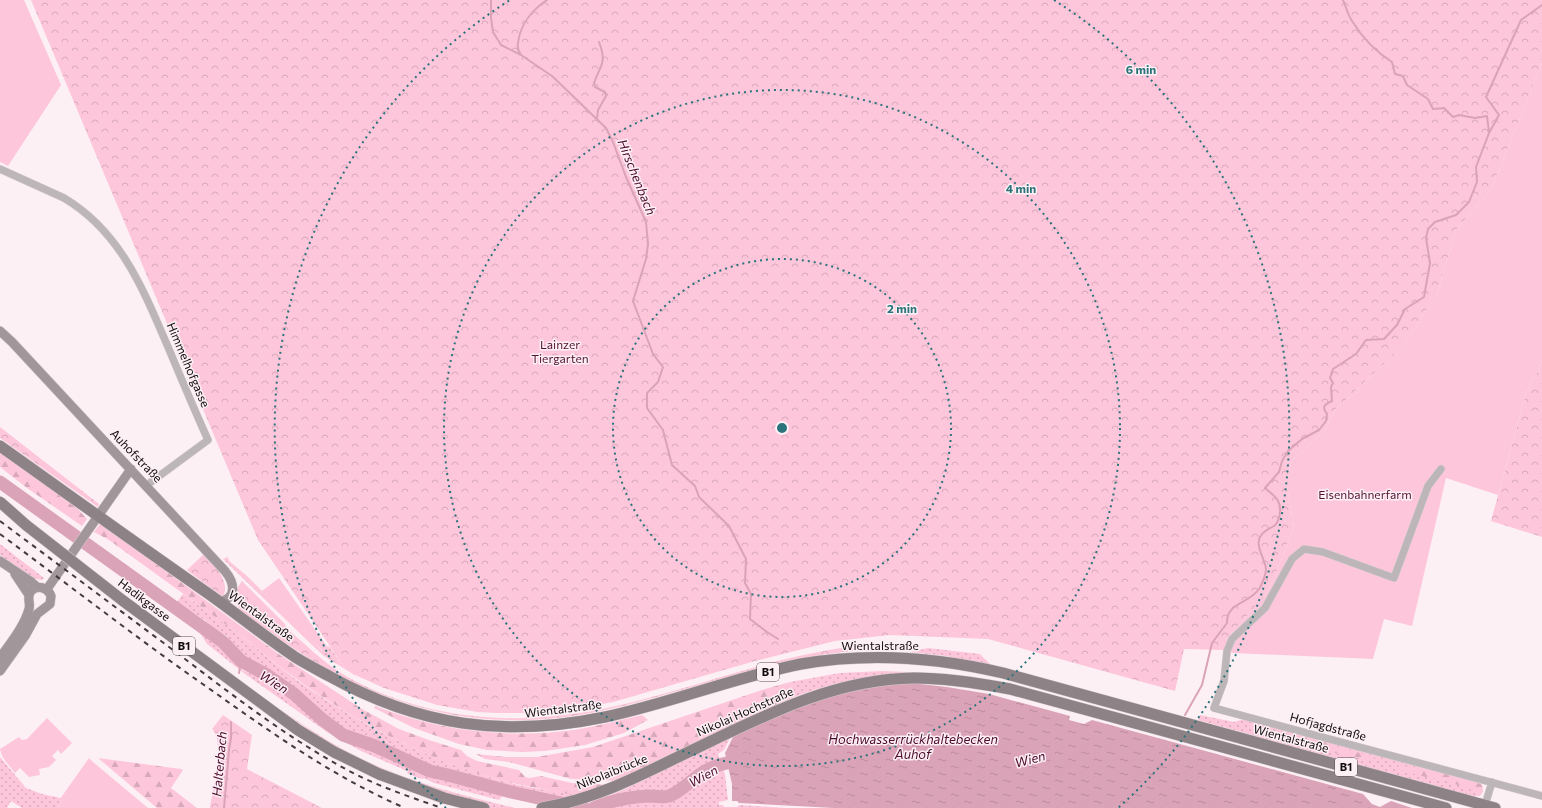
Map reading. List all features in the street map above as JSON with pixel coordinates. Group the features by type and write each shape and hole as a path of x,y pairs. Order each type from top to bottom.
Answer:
{"main road":[{"name":"Wientalstraße","path":"0,446 96,519 220,602 298,659 366,696 424,716 467,724 489,726 532,727 579,722 636,710 772,671 800,665 841,659 891,657 935,660 978,667 1490,807"},
{"name":"Hadikgasse","path":"0,502 26,525 122,600 292,725 334,752 379,774 444,798 484,808"},
{"name":"Nikolai Hochstraße","path":"689,752 764,716 811,697 847,686 876,681 913,678 951,680 1010,688 1446,808"},
{"name":"Nikolaibrücke","path":"542,808 586,798 617,787 689,752"}],"street":[{"name":"Himmelhofgasse","path":"0,169 64,198 99,224 121,252 148,299 208,440 147,486"},
{"name":"Auhofstraße","path":"0,331 215,558 229,575 233,586 229,598 220,602"},
{"path":"47,589 130,469"},
{"name":"Hofjagdstraße","path":"1441,469 1425,492 1394,578 1323,552 1304,549 1292,559 1265,608 1232,639 1227,651 1224,681 1214,708 1542,796"},
{"path":"0,561 22,575 37,588"},
{"path":"0,658 22,625 30,604 29,595 12,570"},
{"path":"29,595 32,590 37,588 47,589"},
{"path":"0,671 25,636 37,614 47,608 51,600 51,596 47,589"},
{"path":"30,604 38,610 42,610"},
{"path":"1490,807 1492,782"}],"green space":[{"path":"0,0 24,0 61,85 8,166 0,162"},
{"name":"Lainzer Tiergarten","path":"31,0 1542,0 1542,63 1491,190 1456,230 1437,294 1403,346 1335,410 1325,430 1292,461 1286,481 1294,527 1273,581 1264,597 1219,647 1222,650 1184,649 1175,691 988,639 890,635 835,641 755,661 613,702 539,713 497,713 477,712 437,705 384,688 353,674 344,667 258,540"},
{"name":"Eisenbahnerfarm","path":"1542,63 1542,362 1526,393 1498,495 1446,478 1412,626 1384,619 1373,659 1233,653 1222,650 1219,647 1264,597 1273,581 1294,527 1286,481 1292,461 1325,430 1335,410 1403,346 1437,294 1456,230 1491,190"},
{"path":"1542,362 1542,537 1491,521 1526,393"},
{"path":"0,427 99,504 98,507 0,438"},
{"path":"0,452 78,509 87,519 82,526 27,488 0,467"},
{"path":"99,525 103,525 280,655 362,709 399,729 461,750 467,756 477,761 519,770 525,777 529,778 541,776 572,783 610,785 585,795 561,793 505,781 473,772 410,746 379,730 321,696 232,629 109,540 94,532"},
{"path":"0,544 44,578 42,580 29,576 10,562 9,563 0,555"},
{"path":"204,554 217,568 223,579 225,591 223,597 187,570"},
{"path":"228,557 229,561 247,576 322,651 329,646 344,667 356,676 324,656 312,645 223,559"},
{"path":"279,578 328,648 323,651 296,627 262,591"},
{"path":"242,581 285,624 286,628 322,659 346,676 376,691 408,703 440,711 473,716 507,718 574,714 636,701 811,653 861,645 891,644 921,646 902,649 862,650 806,658 748,671 626,705 559,718 514,720 471,717 428,710 387,697 347,679 307,657 241,611 235,598"},
{"path":"183,594 232,629 318,695 394,739 448,763 476,773 514,784 585,795 561,801 431,767 363,737 343,732 320,714 319,709 296,689 249,662 240,655 227,636 212,628 206,621 177,602"},
{"path":"200,633 221,648 225,649 230,657 241,663 242,670 264,679 315,715 316,721 338,736 398,759 401,764 411,769 503,795 499,800 434,783 424,778 422,779 408,774 407,771 361,751 327,732 245,674 207,644"},
{"path":"928,648 980,654 991,665 946,656 910,652"},
{"path":"882,671 908,672 908,674 878,676 850,681 794,697 790,682 840,673"},
{"path":"790,682 794,697 619,781 571,779 509,762 485,759 476,754 506,757 537,757 593,747"},
{"path":"269,702 335,745 377,766 415,781 515,808 469,808 392,775 331,745"},
{"path":"375,706 423,722 473,731 498,733 524,734 574,730 642,715 648,720 624,733 585,745 545,751 524,752 487,750 459,744 414,728 374,708"},
{"path":"223,715 252,735 247,769 322,808 210,808 218,755 216,735 212,729"},
{"path":"1200,715 1234,722 1248,718 1482,785 1483,791 1480,796 1472,796 1198,720"},
{"path":"47,718 72,743 61,754 58,750 52,756 56,760 49,767 39,769 40,775 29,777 20,768 15,773 4,759 0,749 19,737 22,740 27,739"},
{"path":"730,738 724,750 718,754 725,774 728,800 719,802 719,805 723,805 724,807 737,807 739,805 787,808 573,808 623,790"},
{"path":"1318,741 1374,757 1374,761 1315,749"},
{"path":"0,757 26,788 42,794 61,798 62,800 58,808 22,808 11,801 7,808 0,808"},
{"path":"89,758 148,808 58,808 62,800 60,799"},
{"path":"98,758 183,770 171,788 197,808 157,808"},
{"path":"1398,764 1415,769 1428,768 1475,781 1482,785 1483,791 1482,793 1443,780 1399,770"}],"water":[{"name":"Hochwasserrückhaltebecken Auhof","path":"912,683 989,694 1070,716 1069,720 1084,724 1092,720 1363,794 1372,804 1380,807 1391,801 1412,808 834,808 739,803 737,801 732,801 732,784 725,753 733,737 766,719 827,696 880,685"}],"waterway":[{"name":"Hirschenbach","path":"491,0 493,32 501,45 521,55 552,76 606,128 613,142 626,177 646,222 648,244 646,259 633,301 653,354 663,367 658,382 647,393 647,408 663,430 672,465 695,486 699,497 729,526 746,559 745,583 751,594 750,619 778,639"},
{"path":"521,55 518,49 521,30 536,8 547,0"},
{"path":"1343,0 1348,14 1365,38 1380,54 1392,62 1395,74 1403,76 1407,85 1428,99 1433,109 1444,108 1453,117 1459,115 1475,118 1487,116 1489,132"},
{"path":"1185,715 1202,685 1212,643 1227,623 1230,611 1255,594 1264,579 1266,569 1259,548 1259,541 1263,533 1277,523 1280,512 1278,500 1265,488 1279,472 1282,461 1288,451 1302,439 1319,430 1326,421 1327,414 1324,408 1332,401 1331,387 1333,383 1330,378 1333,369 1356,354 1366,340 1384,339 1397,325 1405,309 1424,297 1430,263 1426,238 1428,229 1435,222 1456,215 1469,202 1477,182 1476,167 1489,133 1499,115 1486,97 1521,20 1542,5"},
{"path":"597,119 598,110 606,96 605,92 595,87 594,83 603,59 599,42"},
{"name":"Wien","path":"0,482 223,642 241,661 267,675 294,694 323,720 343,735 375,746 430,771 511,792 584,808"},
{"name":"Halterbach","path":"239,673 241,661"},
{"name":"Halterbach","path":"224,808 231,738 231,722"},
{"name":"Wien","path":"594,808 614,801 630,798 645,796 669,796 678,792 707,770 722,764 745,759"}],"railway":[{"path":"0,521 286,733 355,774 409,797 442,808"},
{"path":"0,534 163,656 266,728 347,779 405,808"}]}
